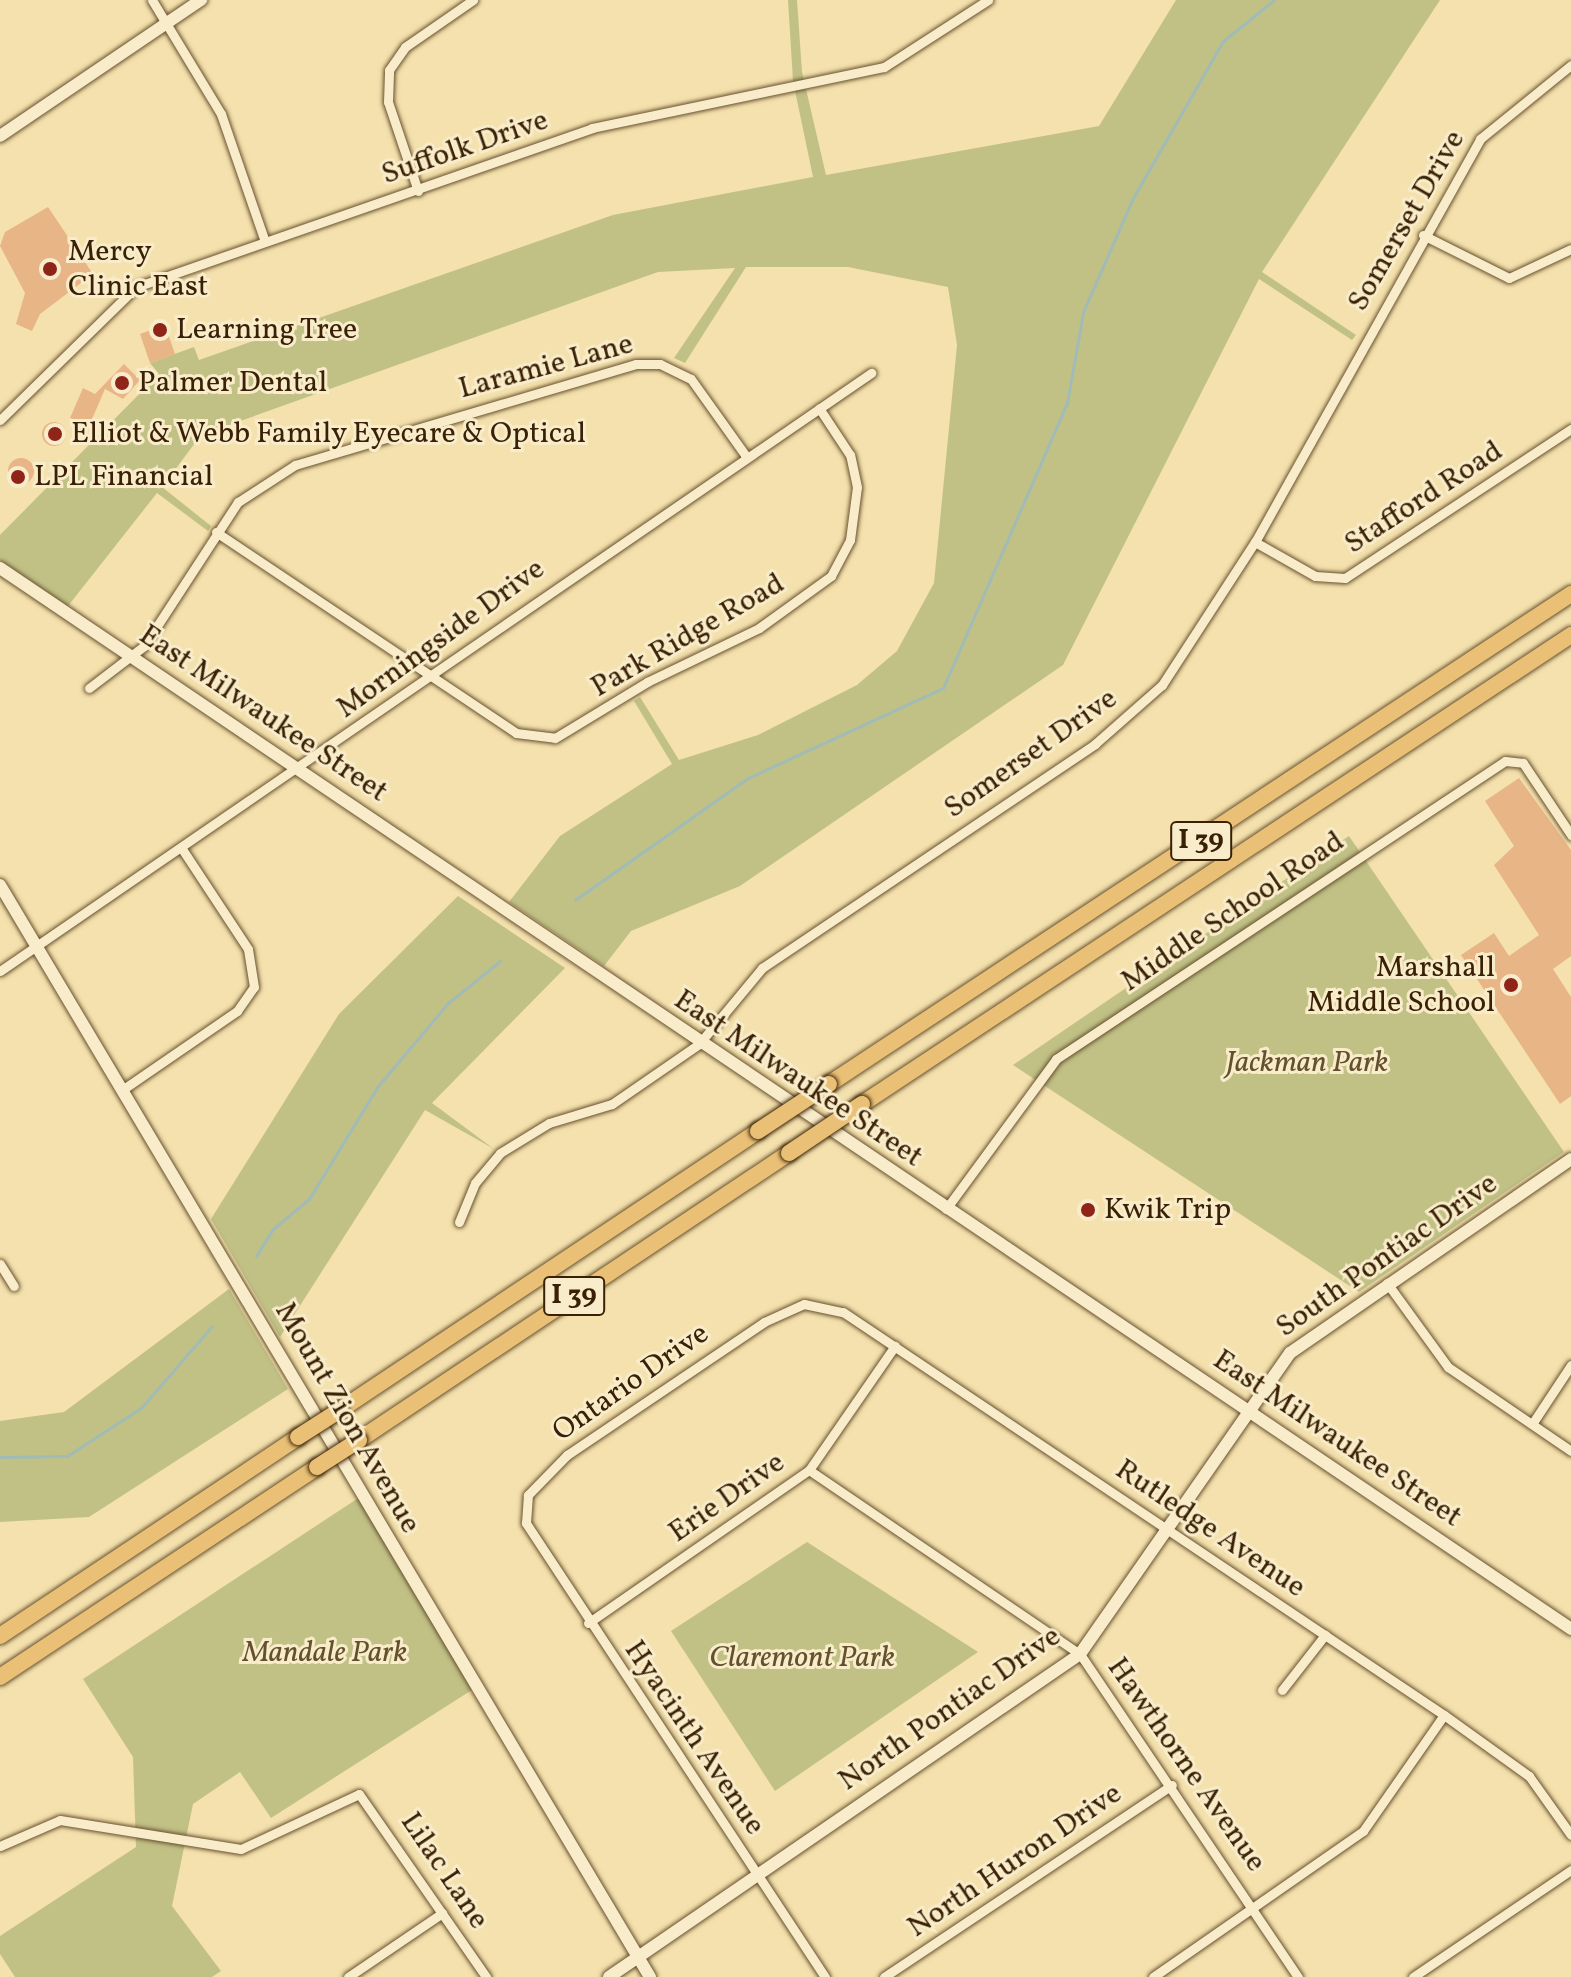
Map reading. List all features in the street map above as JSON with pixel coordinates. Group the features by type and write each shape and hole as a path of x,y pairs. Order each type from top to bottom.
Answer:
{"highway":[{"name":"I 39","path":"0,1636 1571,594"},
{"name":"I 39","path":"0,1677 1571,635"}],"main road":[{"path":"0,136 201,0"},
{"name":"East Milwaukee Street","path":"0,568 699,1044 1571,1629"},
{"name":"Mount Zion Avenue","path":"0,885 650,1977"},
{"name":"South Pontiac Drive","path":"1246,1409 1302,1342 1571,1159"},
{"name":"North Pontiac Drive","path":"609,1977 1080,1654 1167,1530 1246,1409"}],"street":[{"path":"152,0 221,114 265,242"},
{"path":"418,191 388,102 389,70 405,47 473,0"},
{"name":"Suffolk Drive","path":"0,420 122,295 592,128 884,67 988,0"},
{"name":"Somerset Drive","path":"459,1222 475,1183 500,1153 549,1123 602,1109 699,1044 762,968 1132,714 1186,658 1255,542 1423,235 1495,121 1571,65"},
{"path":"1423,235 1509,278 1571,249"},
{"name":"Laramie Lane","path":"89,688 133,657 216,532 248,493 295,465 636,364 660,364 691,379 746,456"},
{"name":"Morningside Drive","path":"0,971 434,678 514,613 871,373"},
{"name":"Park Ridge Road","path":"434,678 522,737 573,731 647,682 759,628 831,576 850,540 857,487 850,455 819,408"},
{"name":"Stafford Road","path":"1255,542 1315,576 1345,578 1571,429"},
{"path":"216,532 434,678"},
{"name":"Middle School Road","path":"946,1209 1056,1059 1505,761 1523,763 1571,835"},
{"path":"122,1090 237,1011 254,987 248,949 182,849"},
{"path":"0,1264 14,1286"},
{"path":"1387,1283 1448,1367 1571,1451"},
{"name":"Rutledge Avenue","path":"794,1306 843,1312 1444,1715 1529,1776 1571,1835"},
{"name":"Ontario Drive","path":"526,1523 528,1495 567,1455 794,1306"},
{"name":"Erie Drive","path":"588,1623 809,1470 895,1346"},
{"path":"1532,1424 1571,1365"},
{"name":"Hawthorne Avenue","path":"809,1470 1080,1654 1172,1785 1298,1977"},
{"name":"Hyacinth Avenue","path":"526,1523 588,1623 825,1977"},
{"path":"1282,1690 1325,1635"},
{"path":"1153,1977 1363,1831 1444,1715"},
{"name":"North Huron Drive","path":"884,1977 1172,1785"},
{"name":"Lilac Lane","path":"0,1846 60,1820 241,1849 359,1794 486,1977"},
{"path":"1413,1977 1571,1870"},
{"path":"348,1977 442,1913"}],"green space":[{"path":"788,0 797,0 802,72 826,175 1099,126 1176,0 1440,0 1262,272 1356,335 1352,340 1259,279 1063,665 740,886 631,931 604,966 509,902 560,836 672,764 634,701 640,697 679,760 758,735 857,685 897,651 934,583 957,345 948,287 848,267 746,267 685,363 674,358 735,268 658,272 201,435 162,487 211,526 208,531 157,493 68,606 0,560 0,535 159,374 150,363 194,347 199,360 613,215 813,177 793,81"},
{"name":"Jackman Park","path":"1349,836 1564,1152 1359,1292 1013,1065"},
{"path":"458,896 565,968 432,1103 494,1149 425,1110 280,1337 211,1219 339,1014"},
{"path":"229,1289 288,1389 89,1517 0,1522 0,1421 64,1412"},
{"name":"Mandale Park","path":"363,1495 475,1688 271,1818 240,1772 193,1804 172,1906 221,1971 212,1977 15,1977 0,1954 0,1936 136,1847 133,1757 83,1679"},
{"name":"Claremont Park","path":"807,1542 978,1652 775,1791 671,1631"}],"building":[{"name":"Mercy Clinic East","path":"48,207 93,274 40,314 32,331 16,324 25,293 0,246 5,232"},
{"name":"Learning Tree","path":"165,325 175,354 150,363 140,334"},
{"path":"124,364 140,380 123,399 105,389 89,426 70,418 83,388 95,394"},
{"name":"Elliot & Webb Family Eyecare & Optical","path":"54,422 63,425 66,434 63,443 54,446 45,443 42,434 45,425"},
{"path":"21,458 30,462 34,471 30,480 21,484 12,480 8,471 12,462"},
{"name":"Marshall Middle School","path":"1519,778 1571,850 1571,956 1553,969 1571,997 1571,1096 1560,1104 1461,955 1494,933 1509,956 1539,935 1494,865 1514,846 1485,801"}],"waterway":[{"path":"575,900 748,778 943,688 1067,403 1083,312 1133,198 1223,41 1274,0"},
{"path":"256,1256 273,1229 309,1199 378,1086 448,1003 500,961"},
{"path":"0,1457 67,1456 141,1408 212,1326"}],"place":[{"name":"Mercy Clinic East","path":"50,269"},
{"name":"Learning Tree","path":"160,330"},
{"name":"Palmer Dental","path":"122,383"},
{"name":"Elliot & Webb Family Eyecare & Optical","path":"55,434"},
{"name":"LPL Financial","path":"18,477"},
{"name":"Marshall Middle School","path":"1511,985"},
{"name":"Kwik Trip","path":"1088,1210"}]}
